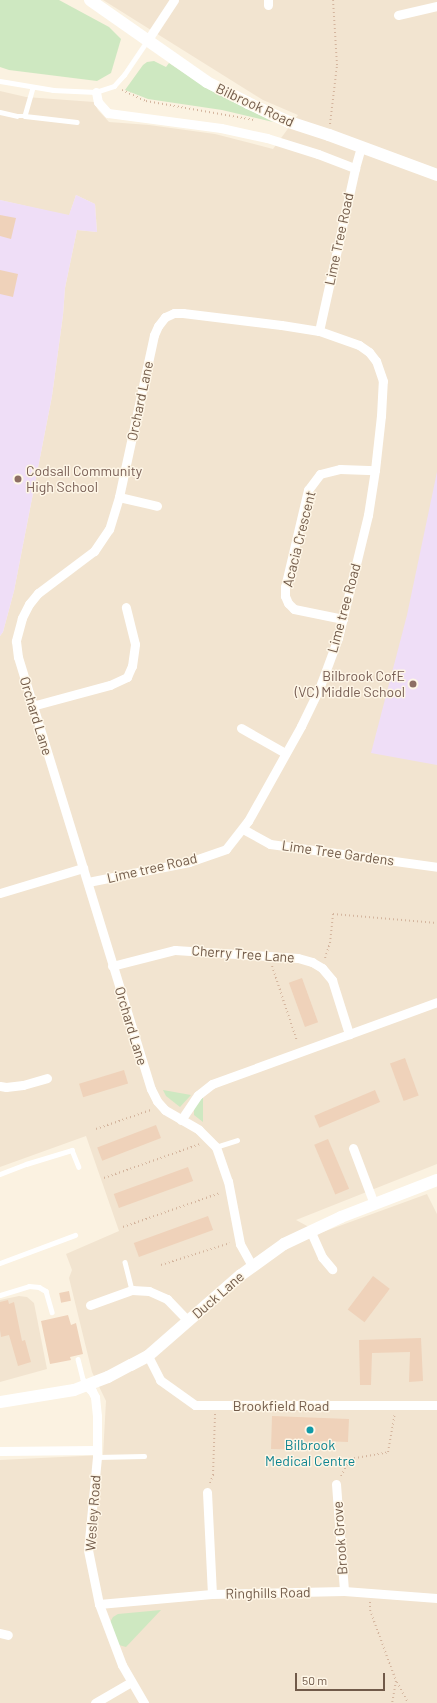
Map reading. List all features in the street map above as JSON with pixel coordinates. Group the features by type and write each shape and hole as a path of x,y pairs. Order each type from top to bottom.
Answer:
{"street":[{"name":"Bilbrook Road","path":"90,0 207,82 248,103 289,122 329,135 437,175"},
{"path":"147,41 174,0"},
{"path":"398,15 437,6"},
{"name":"Bilbrook Road","path":"96,92 98,102 108,113 221,128 274,140 355,168"},
{"name":"Lime Tree Road","path":"319,331 361,147"},
{"name":"Orchard Lane","path":"252,1266 240,1244 228,1181 216,1147 199,1130 165,1110 157,1101 151,1089 112,966 88,882 32,706 17,651 18,630 29,604 38,593 79,564 102,541 110,529 119,497 154,335 158,326 165,317 174,313 183,313 319,331"},
{"name":"Lime tree Road","path":"88,882 189,862 226,849 243,829 301,726 319,689 342,619 368,515 375,470 383,381 381,371 369,352 359,345 319,331"},
{"name":"Acacia Crescent","path":"342,619 294,609 288,603 285,596 285,587 308,490 320,474 340,469 375,470"},
{"path":"119,497 157,506"},
{"path":"32,706 110,685 126,677 132,666 135,644 126,607"},
{"path":"241,728 285,753"},
{"name":"Lime Tree Gardens","path":"243,829 270,844 437,867"},
{"path":"0,893 83,868"},
{"name":"Cherry Tree Lane","path":"112,966 165,952 186,950 298,958 312,962 322,968"},
{"path":"322,968 334,985 349,1034"},
{"path":"181,1120 198,1095 212,1084 437,1002"},
{"path":"0,1086 6,1087 23,1085 47,1078"},
{"path":"353,1148 374,1204"},
{"name":"Duck Lane","path":"0,1402 56,1394 87,1386 108,1377 148,1356 252,1266 284,1244 310,1230 437,1180"},
{"path":"310,1230 322,1257 332,1269"},
{"path":"90,1305 132,1290 150,1291 167,1299 188,1321"},
{"name":"Brookfield Road","path":"148,1356 160,1380 196,1405 437,1405"},
{"name":"Wesley Road","path":"87,1386 92,1391 94,1397 97,1453 88,1550 99,1604 122,1665 144,1703"},
{"path":"0,1451 97,1453"},
{"name":"Brook Grove","path":"336,1484 344,1592"},
{"path":"207,1492 212,1594"},
{"name":"Ringhills Road","path":"99,1604 212,1594 344,1592 437,1598"},
{"path":"95,1703 131,1682"}],"lane":[{"path":"0,81 33,88 96,92 114,86 124,75 147,41"},
{"path":"25,116 33,88"},
{"path":"0,112 16,116 76,122"},
{"path":"216,1147 236,1140"},
{"path":"0,1174 26,1164 72,1150 79,1167"},
{"path":"0,1263 75,1235"},
{"path":"126,1262 132,1290"},
{"path":"0,1295 29,1286 40,1287 46,1291 52,1312"},
{"path":"78,1359 83,1379 87,1386"},
{"path":"97,1453 144,1456"}],"path":[{"path":"329,135 337,66 333,0"},
{"path":"114,86 146,101 257,120"},
{"path":"322,968 330,943 334,914 437,923"},
{"path":"271,963 298,1044"},
{"path":"96,1129 154,1108"},
{"path":"104,1178 203,1143"},
{"path":"123,1227 221,1192"},
{"path":"161,1265 232,1243"},
{"path":"207,1492 213,1475 215,1405"},
{"path":"336,1484 350,1459 388,1452 396,1406"},
{"path":"370,1593 370,1610 396,1681 408,1703"},
{"path":"392,1703 396,1681"}],"shaded area":[{"path":"103,0 437,0 437,1164 296,1220 320,1233 427,1194 437,1214 437,1703 0,1703 0,1460 103,1455 106,1401 92,1372 69,1278 72,1270 66,1254 119,1231 86,1136 0,1167 0,636 3,632 14,591 52,396 63,315 65,288 77,230 97,232 95,204 76,195 69,216 0,200 0,91 26,97 94,102 98,110 109,122 149,125 215,134 273,149 298,115 263,100"},
{"name":"Codsall Community High School","path":"76,195 95,204 97,232 77,230 65,288 63,315 52,396 14,591 3,632 0,636 0,200 69,215"},
{"name":"Bilbrook CofE (VC) Middle School","path":"437,472 437,765 371,753 407,615"},
{"path":"19,1296 27,1297 34,1303 47,1369 0,1382 0,1300"}],"green space":[{"path":"0,0 59,0 109,27 121,39 111,73 97,81 9,70 0,67"},
{"path":"154,61 166,67 169,63 208,89 273,122 222,110 148,99 125,90 143,65 147,62"},
{"path":"163,1090 191,1095 180,1107 166,1096"},
{"path":"202,1098 203,1122 194,1115 197,1102"},
{"path":"161,1610 126,1647 119,1645 110,1622 113,1617 118,1614"}],"building":[{"path":"0,215 16,218 11,239 0,236"},
{"path":"0,270 18,274 13,297 0,294"},
{"path":"302,978 318,1022 305,1027 289,983"},
{"path":"405,1058 419,1096 404,1101 390,1063"},
{"path":"124,1070 128,1083 83,1097 79,1084"},
{"path":"375,1090 380,1102 319,1128 314,1116"},
{"path":"156,1125 161,1138 102,1161 97,1148"},
{"path":"328,1139 349,1189 335,1195 314,1145"},
{"path":"188,1167 193,1181 119,1208 114,1194"},
{"path":"208,1216 213,1230 139,1257 134,1243"},
{"path":"373,1276 390,1289 364,1322 348,1310"},
{"path":"69,1291 71,1301 61,1303 59,1293"},
{"path":"8,1300 9,1304 14,1302 22,1341 25,1340 31,1362 18,1366 9,1335 1,1337 0,1302"},
{"path":"68,1315 71,1325 76,1323 83,1354 70,1357 71,1360 50,1364 41,1321"},
{"path":"421,1338 423,1381 409,1382 410,1352 372,1353 371,1385 360,1385 359,1340"},
{"name":"Bilbrook Medical Centre","path":"272,1416 349,1419 348,1442 320,1441 319,1450 271,1449"}],"place":[{"name":"Codsall Community High School","path":"18,479"},
{"name":"Bilbrook CofE (VC) Middle School","path":"413,684"},
{"name":"Bilbrook Medical Centre","path":"310,1430"}]}
